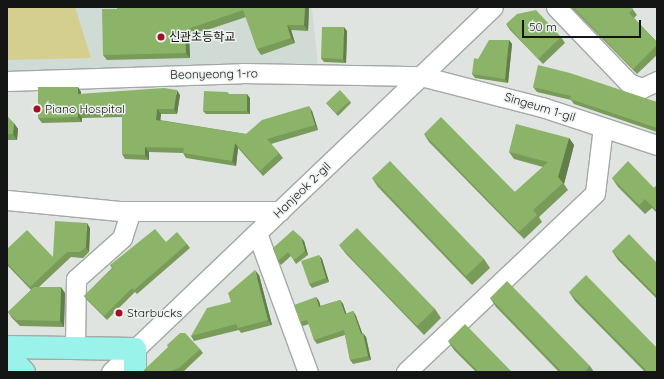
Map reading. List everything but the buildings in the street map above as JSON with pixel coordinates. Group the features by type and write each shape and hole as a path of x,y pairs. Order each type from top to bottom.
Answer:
{"main road":[{"path":"7,347 134,349 135,372"},
{"path":"7,354 24,372"}],"street":[{"name":"Hanjeok 2-gil","path":"111,372 493,7"},
{"path":"556,7 629,83 650,85"},
{"name":"Beonyeong 1-ro","path":"7,82 242,73 421,76"},
{"name":"Singeum 1-gil","path":"421,76 486,91 604,127 657,146"},
{"path":"406,372 595,193 604,127"},
{"path":"7,200 132,211 280,210"},
{"path":"75,348 76,279 122,238 132,211"},
{"path":"257,233 308,372"}],"shaded area":[{"name":"신관초등학교","path":"7,7 312,7 318,66 7,73"},
{"path":"7,7 75,7 91,58 7,60"}],"place":[{"name":"신관초등학교","path":"161,37"},
{"name":"Piano Hospital","path":"37,109"},
{"name":"Starbucks","path":"119,313"}]}
